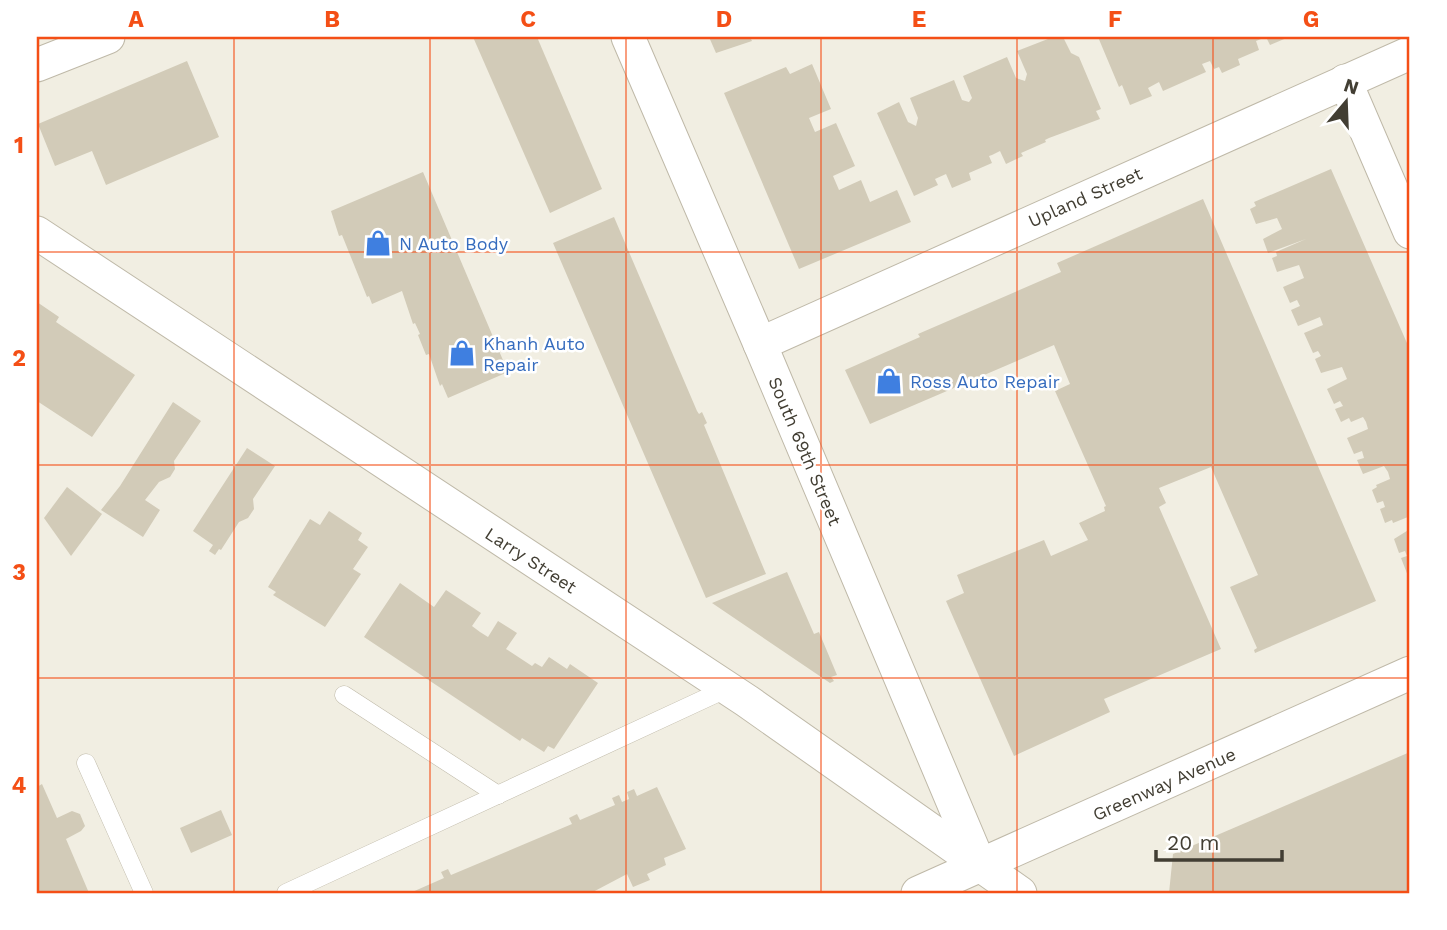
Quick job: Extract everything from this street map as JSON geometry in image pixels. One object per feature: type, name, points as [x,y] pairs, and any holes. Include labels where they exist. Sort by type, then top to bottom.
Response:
[{"type":"street","points":[[37,65],[108,37]]},
{"type":"street","name":"South 69th Street","points":[[628,37],[980,866]]},
{"type":"street","name":"Upland Street","points":[[760,344],[1410,53]]},
{"type":"street","points":[[1345,81],[1410,232]]},
{"type":"street","name":"Larry Street","points":[[37,233],[728,688],[1020,893]]},
{"type":"street","name":"Greenway Avenue","points":[[918,893],[1410,673]]},
{"type":"lane","points":[[286,893],[728,688]]},
{"type":"lane","points":[[344,695],[498,795]]},
{"type":"lane","points":[[86,763],[144,893]]},
{"type":"building","points":[[473,37],[537,37],[602,189],[550,213]]},
{"type":"building","points":[[709,37],[750,37],[752,41],[716,53]]},
{"type":"building","points":[[1053,37],[1063,37],[1071,53],[1079,57],[1101,109],[1096,111],[1100,119],[1049,138],[1006,164],[1000,151],[989,156],[992,163],[969,173],[971,180],[952,188],[946,174],[935,179],[938,185],[914,196],[877,113],[899,102],[908,122],[916,126],[918,118],[910,98],[954,80],[962,100],[969,102],[972,98],[963,76],[1007,57],[1016,78],[1025,81],[1027,74],[1017,51]]},
{"type":"building","points":[[1098,37],[1266,37],[1256,41],[1259,50],[1238,59],[1240,65],[1222,73],[1219,67],[1214,69],[1210,61],[1202,64],[1206,72],[1163,91],[1159,82],[1148,88],[1152,96],[1130,105],[1122,85],[1119,87]]},
{"type":"building","points":[[1266,37],[1289,37],[1270,45]]},
{"type":"building","points":[[187,61],[219,137],[106,185],[92,151],[55,166],[38,124]]},
{"type":"building","points":[[812,64],[831,109],[809,118],[815,132],[836,123],[855,166],[833,176],[839,190],[861,180],[870,202],[897,190],[911,222],[799,269],[724,93],[786,67],[790,74]]},
{"type":"building","points":[[1331,169],[1410,350],[1410,522],[1408,517],[1385,523],[1380,509],[1385,507],[1383,501],[1377,503],[1372,490],[1376,485],[1390,479],[1388,472],[1384,466],[1363,474],[1357,460],[1364,458],[1362,451],[1354,454],[1347,438],[1368,429],[1366,422],[1363,417],[1351,422],[1349,418],[1341,422],[1335,409],[1343,406],[1340,401],[1334,404],[1327,389],[1347,379],[1342,367],[1321,373],[1315,359],[1321,356],[1318,351],[1313,353],[1304,333],[1323,325],[1320,317],[1298,326],[1291,310],[1300,306],[1297,300],[1290,303],[1283,287],[1304,278],[1299,265],[1277,272],[1272,258],[1277,256],[1276,252],[1306,239],[1268,253],[1263,239],[1282,229],[1277,218],[1256,224],[1250,209],[1256,206],[1254,202]]},
{"type":"building","points":[[423,172],[508,372],[448,398],[442,384],[440,386],[429,354],[426,355],[402,291],[372,304],[342,235],[339,236],[331,211]]},
{"type":"building","points":[[1203,199],[1376,601],[1255,653],[1257,648],[1230,587],[1258,575],[1211,467],[1159,488],[1166,503],[1159,507],[1221,649],[1104,699],[1110,712],[1014,756],[946,601],[964,593],[957,575],[1044,540],[1051,556],[1088,540],[1079,523],[1105,511],[1106,506],[1055,391],[1070,384],[1054,345],[870,424],[845,370],[920,337],[918,334],[1061,272],[1057,263]]},
{"type":"building","points":[[614,217],[697,411],[699,414],[702,412],[707,423],[704,425],[766,574],[706,598],[553,243]]},
{"type":"building","points":[[37,302],[59,317],[56,322],[135,375],[92,437],[37,401]]},
{"type":"building","points":[[173,402],[201,421],[174,461],[175,469],[170,477],[159,482],[145,500],[160,510],[143,537],[101,510],[120,486]]},
{"type":"building","points":[[247,448],[275,466],[253,499],[254,509],[248,518],[239,522],[215,555],[209,551],[213,545],[193,531]]},
{"type":"building","points":[[67,487],[102,514],[71,556],[44,518]]},
{"type":"building","points":[[329,511],[362,533],[358,540],[368,547],[353,569],[361,574],[325,627],[273,595],[276,592],[268,587],[310,519],[320,525]]},
{"type":"building","points":[[1410,529],[1410,581],[1401,558],[1407,556],[1405,551],[1399,553],[1394,539]]},
{"type":"building","points":[[787,572],[814,634],[819,632],[837,675],[831,677],[834,681],[830,683],[712,603]]},
{"type":"building","points":[[400,583],[434,607],[446,590],[481,613],[472,626],[488,637],[498,621],[517,633],[506,649],[532,666],[535,663],[542,667],[549,657],[567,669],[570,664],[598,683],[554,749],[548,746],[544,752],[522,738],[520,741],[364,637]]},
{"type":"building","points":[[1410,752],[1410,893],[1169,893],[1173,854]]},
{"type":"building","points":[[42,784],[57,818],[72,811],[80,814],[85,826],[66,839],[89,893],[37,893],[37,787]]},
{"type":"building","points":[[657,787],[686,849],[664,858],[666,865],[647,874],[650,880],[633,887],[627,874],[591,893],[410,893],[444,878],[441,872],[448,869],[451,875],[572,824],[569,818],[577,814],[580,820],[615,805],[612,798],[619,795],[622,802],[629,799],[627,792],[634,789],[637,796]]},
{"type":"building","points":[[221,810],[232,835],[191,853],[180,828]]},
{"type":"place","name":"N Auto Body","points":[[378,243]]},
{"type":"place","name":"Khanh Auto Repair","points":[[462,353]]},
{"type":"place","name":"Ross Auto Repair","points":[[889,381]]}]
